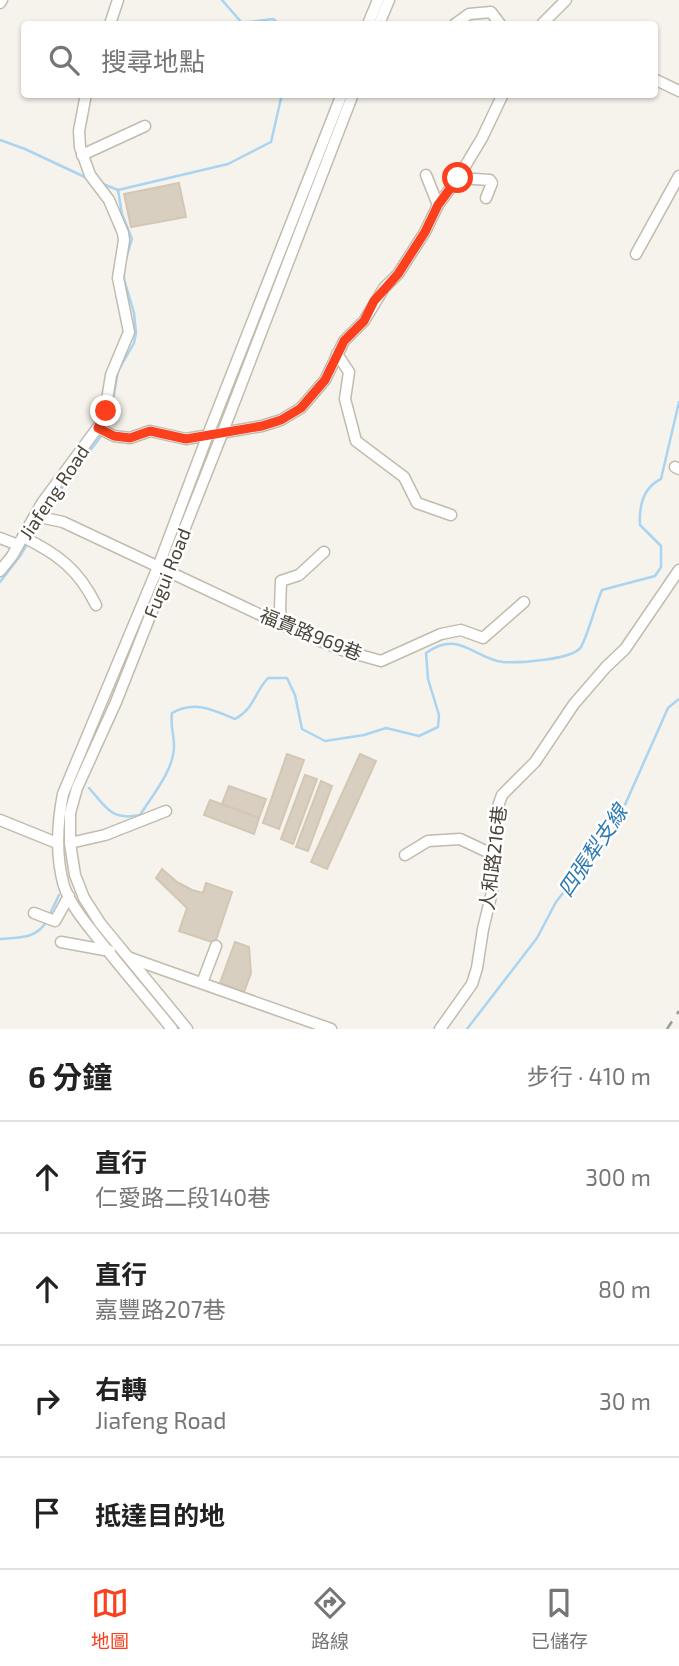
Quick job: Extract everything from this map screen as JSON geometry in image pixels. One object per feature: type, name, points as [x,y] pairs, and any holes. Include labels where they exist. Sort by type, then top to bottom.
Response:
[{"type":"street","points":[[111,21],[118,0]]},
{"type":"street","points":[[369,21],[377,0]]},
{"type":"street","points":[[380,21],[389,0]]},
{"type":"street","points":[[545,21],[566,0]]},
{"type":"street","points":[[459,21],[469,14],[491,12],[498,21]]},
{"type":"street","points":[[658,81],[679,91]]},
{"type":"street","name":"Jiafeng Road","points":[[0,571],[21,541],[42,503],[98,428],[106,411],[111,375],[129,332],[118,278],[124,240],[116,212],[90,175],[82,155],[79,131],[85,98]]},
{"type":"street","name":"Fugui Road","points":[[187,1029],[100,923],[84,898],[75,875],[70,844],[70,813],[77,788],[116,702],[207,436],[340,98]]},
{"type":"street","name":"Fugui Road","points":[[172,1029],[107,950],[69,896],[64,885],[57,843],[57,823],[63,794],[222,434],[351,98]]},
{"type":"street","points":[[98,428],[114,436],[130,438],[150,431],[186,439],[262,426],[281,420],[301,408],[325,380],[344,341],[364,321],[374,301],[398,274],[425,232],[438,205],[482,138],[501,98]]},
{"type":"street","points":[[82,155],[145,126]]},
{"type":"street","points":[[426,175],[438,205]]},
{"type":"street","points":[[636,254],[679,176]]},
{"type":"street","points":[[458,178],[490,180],[492,183],[486,198]]},
{"type":"street","points":[[337,354],[349,372],[345,399],[356,441],[404,477],[417,503],[451,515]]},
{"type":"street","name":"福貴路969巷","points":[[35,516],[63,522],[282,625],[342,650],[381,661],[441,634],[461,630],[483,638],[524,602]]},
{"type":"street","points":[[0,538],[50,550],[84,581],[96,605]]},
{"type":"street","points":[[282,625],[281,581],[299,575],[324,552]]},
{"type":"street","name":"人和路216巷","points":[[440,1029],[472,985],[477,968],[492,892],[496,812],[502,795],[536,762],[574,704],[625,649],[679,570]]},
{"type":"street","points":[[70,844],[105,835],[166,811]]},
{"type":"street","points":[[0,820],[57,843]]},
{"type":"street","points":[[405,855],[428,841],[460,839],[494,855]]},
{"type":"street","points":[[34,913],[55,921],[69,896]]},
{"type":"street","points":[[61,942],[107,950],[331,1029]]},
{"type":"street","points":[[202,983],[216,946]]},
{"type":"building","points":[[179,183],[186,217],[131,227],[124,194]]},
{"type":"building","points":[[287,754],[304,760],[279,829],[263,823]]},
{"type":"building","points":[[360,754],[376,761],[327,869],[311,862]]},
{"type":"building","points":[[305,775],[317,779],[293,844],[281,839]]},
{"type":"building","points":[[321,781],[332,786],[308,851],[296,847]]},
{"type":"building","points":[[229,786],[266,799],[259,818],[222,804]]},
{"type":"building","points":[[210,800],[259,818],[254,834],[204,815]]},
{"type":"building","points":[[162,869],[192,890],[203,893],[206,883],[232,892],[215,943],[179,931],[187,908],[156,878]]},
{"type":"building","points":[[235,942],[249,947],[251,973],[244,992],[220,983]]},
{"type":"waterway","points":[[222,0],[240,21]]},
{"type":"waterway","points":[[258,21],[276,21]]},
{"type":"waterway","points":[[44,515],[109,423],[118,371],[134,343],[134,313],[124,279],[124,265],[132,239],[122,214],[118,190],[228,164],[271,142],[281,98]]},
{"type":"waterway","points":[[0,140],[87,178]]},
{"type":"waterway","points":[[103,184],[118,190]]},
{"type":"waterway","points":[[89,788],[110,811],[122,816],[140,815],[162,782],[173,755],[172,713],[196,707],[235,719],[250,706],[268,678],[287,678],[295,695],[302,729],[325,741],[364,735],[386,728],[419,736],[438,727],[439,715],[428,679],[426,653],[438,646],[458,645],[503,662],[545,660],[576,651],[584,641],[602,590],[655,576],[661,567],[661,546],[640,525],[640,511],[646,493],[661,479],[679,402]]},
{"type":"waterway","points":[[0,582],[41,521]]},
{"type":"waterway","name":"四張犁支線","points":[[467,1029],[537,938],[556,902],[581,870],[594,841],[624,807],[668,708],[679,699]]},
{"type":"waterway","points":[[49,916],[59,895]]},
{"type":"waterway","points":[[0,939],[31,935],[46,922]]},
{"type":"railway","points":[[667,1029],[679,1011]]},
{"type":"route","points":[[106,411],[98,428],[114,436],[130,438],[150,431],[186,439],[262,426],[281,420],[301,408],[325,380],[344,341],[364,321],[374,301],[398,274],[425,232],[438,205],[458,178]]}]
